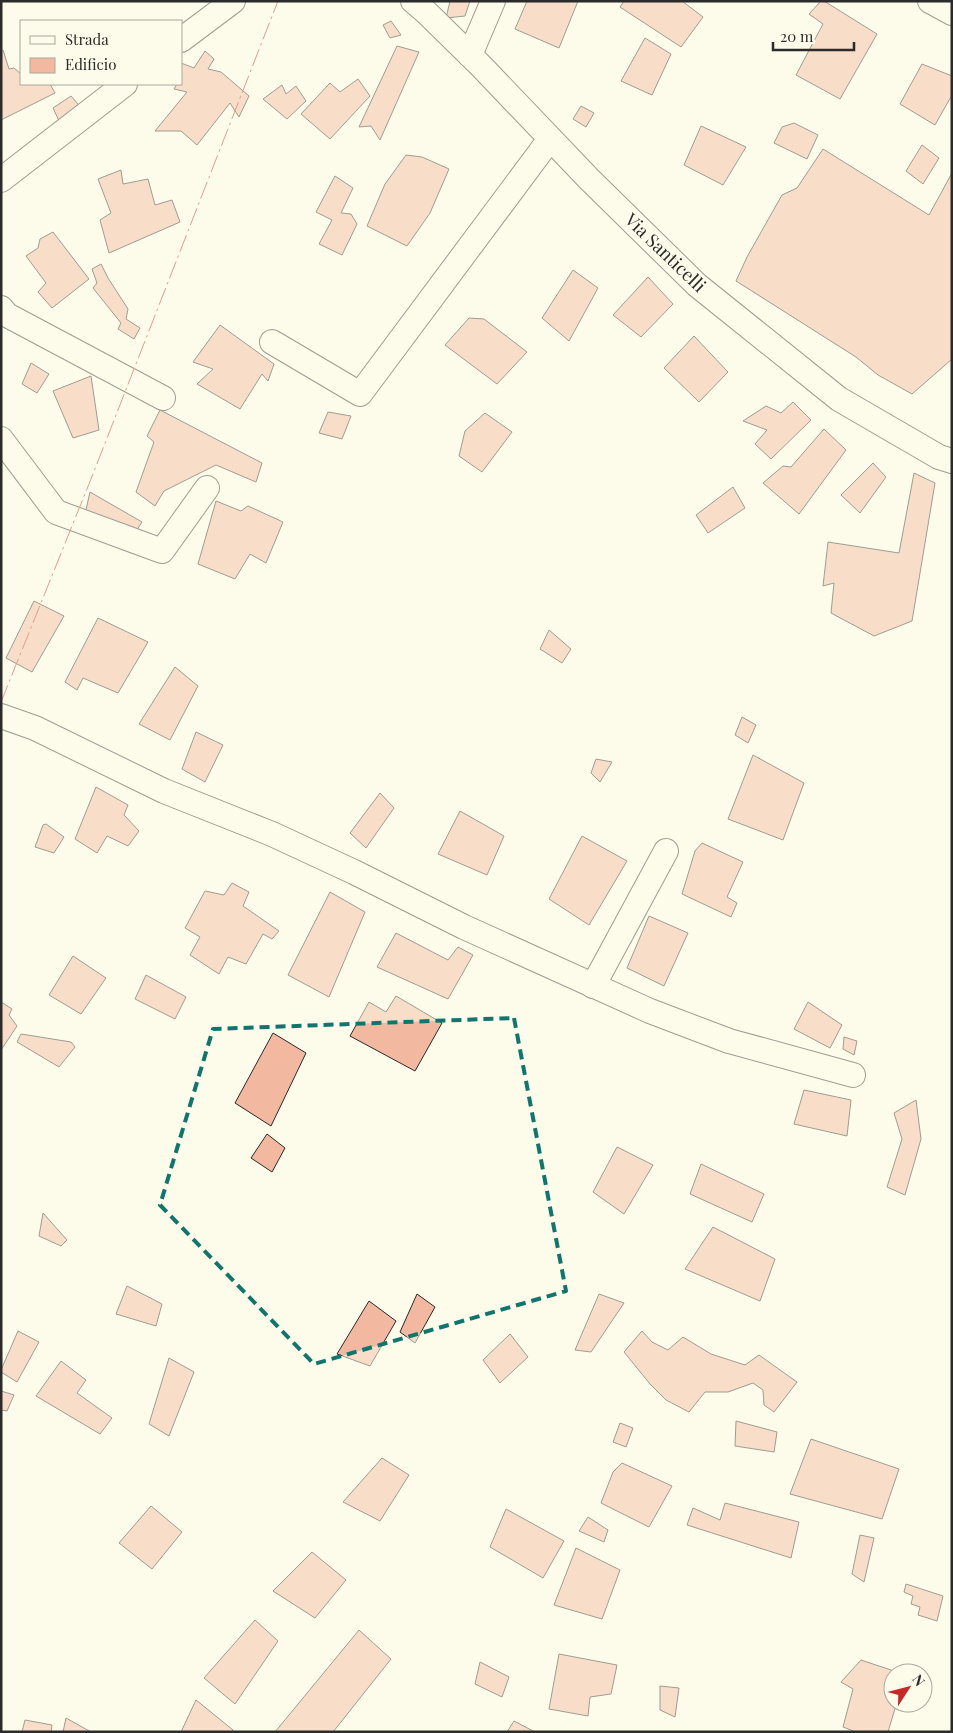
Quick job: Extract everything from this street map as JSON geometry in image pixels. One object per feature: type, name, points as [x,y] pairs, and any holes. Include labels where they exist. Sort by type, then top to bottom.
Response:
[{"type":"street","points":[[182,39],[233,1]]},
{"type":"street","name":"Via Santicelli","points":[[413,1],[470,55],[589,180],[696,285],[839,400],[939,457],[952,461]]},
{"type":"street","points":[[470,55],[493,1]]},
{"type":"street","points":[[930,1],[952,14]]},
{"type":"street","points":[[1,180],[124,85]]},
{"type":"street","points":[[272,342],[360,394],[550,139]]},
{"type":"street","points":[[1,308],[7,314],[162,398]]},
{"type":"street","points":[[1,439],[56,512],[162,551],[208,488]]},
{"type":"street","points":[[1,716],[36,728],[164,791],[272,834],[464,927],[650,1011],[729,1041],[853,1075]]},
{"type":"street","points":[[593,986],[666,852]]},
{"type":"highlighted area","points":[[514,1018],[566,1291],[314,1364],[160,1205],[213,1029]]},
{"type":"building","points":[[450,1],[470,1],[465,16],[446,18]]},
{"type":"building","points":[[527,1],[578,1],[559,48],[515,29]]},
{"type":"building","points":[[624,1],[682,1],[703,17],[681,47],[620,7]]},
{"type":"building","points":[[821,1],[824,1],[877,34],[840,99],[796,75],[823,24],[809,14]]},
{"type":"building","points":[[391,21],[401,35],[390,38],[383,25]]},
{"type":"building","points":[[645,38],[671,54],[652,95],[621,81]]},
{"type":"building","points":[[397,46],[419,52],[380,140],[371,126],[359,127]]},
{"type":"building","points":[[3,50],[9,69],[14,68],[20,73],[20,85],[51,85],[55,93],[1,120],[1,51]]},
{"type":"building","points":[[205,51],[214,59],[208,69],[221,72],[249,96],[239,117],[230,103],[197,145],[181,131],[155,131],[187,92],[174,89],[176,85],[182,85],[182,63],[194,68]]},
{"type":"building","points":[[922,64],[952,76],[952,95],[935,125],[900,104]]},
{"type":"building","points":[[358,79],[370,96],[330,139],[301,114],[330,83],[340,92]]},
{"type":"building","points":[[282,85],[286,94],[296,86],[306,101],[287,119],[263,99]]},
{"type":"building","points":[[71,96],[83,110],[60,123],[53,108]]},
{"type":"building","points":[[581,106],[594,113],[586,127],[573,119]]},
{"type":"building","points":[[794,123],[818,135],[807,159],[774,143],[782,127]]},
{"type":"building","points":[[701,126],[746,147],[723,185],[684,165]]},
{"type":"building","points":[[922,145],[939,158],[923,184],[906,171]]},
{"type":"building","points":[[823,149],[929,215],[952,173],[952,359],[912,394],[878,375],[856,357],[736,281],[747,257],[782,195],[797,188]]},
{"type":"building","points":[[406,155],[422,157],[449,169],[430,213],[407,246],[367,226],[385,184]]},
{"type":"building","points":[[121,170],[123,184],[148,179],[155,205],[172,200],[180,222],[109,253],[100,220],[111,213],[98,179]]},
{"type":"building","points":[[335,176],[353,188],[341,213],[351,214],[357,224],[342,255],[319,244],[332,220],[316,212]]},
{"type":"building","points":[[53,232],[89,279],[52,308],[38,292],[46,283],[26,256],[38,248],[40,239]]},
{"type":"building","points":[[101,264],[128,309],[126,319],[140,328],[134,339],[118,329],[121,323],[93,288],[97,283],[92,269]]},
{"type":"building","points":[[573,270],[598,288],[569,341],[542,318]]},
{"type":"building","points":[[648,277],[673,304],[641,337],[613,315]]},
{"type":"building","points":[[469,318],[484,319],[527,352],[497,384],[445,345]]},
{"type":"building","points":[[220,325],[274,364],[268,381],[262,374],[240,409],[197,384],[213,369],[193,362]]},
{"type":"building","points":[[694,336],[728,372],[699,402],[664,368]]},
{"type":"building","points":[[31,363],[49,374],[37,393],[22,384]]},
{"type":"building","points":[[91,376],[99,430],[73,438],[53,391]]},
{"type":"building","points":[[793,402],[811,420],[771,459],[755,444],[767,430],[743,421],[766,406],[781,413]]},
{"type":"building","points":[[160,410],[262,463],[256,482],[216,465],[164,491],[155,506],[136,492],[154,442],[147,436]]},
{"type":"building","points":[[328,412],[351,416],[342,439],[319,433]]},
{"type":"building","points":[[485,413],[512,432],[482,472],[459,456],[465,431]]},
{"type":"building","points":[[824,429],[846,450],[799,514],[763,483],[783,466],[791,467]]},
{"type":"building","points":[[873,463],[886,477],[860,513],[841,495]]},
{"type":"building","points":[[914,473],[935,483],[912,621],[874,636],[831,613],[834,583],[823,586],[828,542],[899,553]]},
{"type":"building","points":[[733,487],[745,508],[708,533],[696,515]]},
{"type":"building","points":[[90,492],[142,522],[133,536],[85,514]]},
{"type":"building","points":[[216,501],[241,511],[248,506],[283,522],[266,563],[250,554],[235,579],[198,564]]},
{"type":"building","points":[[34,601],[64,616],[32,672],[6,658]]},
{"type":"building","points":[[98,618],[148,642],[118,693],[83,678],[77,690],[65,682]]},
{"type":"building","points":[[549,630],[571,649],[562,663],[540,649]]},
{"type":"building","points":[[175,667],[198,686],[170,740],[139,724]]},
{"type":"building","points":[[742,717],[756,725],[748,743],[735,735]]},
{"type":"building","points":[[196,732],[223,745],[205,782],[182,769]]},
{"type":"building","points":[[753,755],[804,783],[783,840],[728,819]]},
{"type":"building","points":[[596,759],[612,762],[600,782],[591,773]]},
{"type":"building","points":[[96,787],[128,805],[124,815],[139,831],[128,846],[107,836],[97,853],[75,839]]},
{"type":"building","points":[[380,793],[394,808],[366,848],[350,833]]},
{"type":"building","points":[[460,811],[504,836],[487,875],[438,854]]},
{"type":"building","points":[[46,824],[64,837],[54,853],[35,847],[43,825]]},
{"type":"building","points":[[582,836],[627,861],[589,925],[549,899]]},
{"type":"building","points":[[702,843],[743,862],[727,897],[737,903],[731,917],[682,894],[695,851]]},
{"type":"building","points":[[232,883],[249,892],[243,906],[279,931],[272,939],[263,934],[246,964],[228,957],[219,974],[190,955],[200,937],[185,928],[205,891],[224,895]]},
{"type":"building","points":[[330,892],[365,912],[329,997],[288,975]]},
{"type":"building","points":[[649,916],[688,933],[664,986],[627,968]]},
{"type":"building","points":[[396,933],[448,960],[458,947],[473,955],[448,999],[377,967]]},
{"type":"building","points":[[73,956],[106,978],[81,1014],[49,995]]},
{"type":"building","points":[[146,975],[186,997],[175,1019],[135,999]]},
{"type":"building","points":[[396,996],[442,1023],[415,1071],[350,1036],[369,1002],[386,1012]]},
{"type":"building","points":[[1,1002],[12,1009],[9,1015],[17,1026],[1,1050]]},
{"type":"building","points":[[808,1002],[842,1025],[830,1048],[794,1029]]},
{"type":"building","points":[[273,1033],[306,1053],[271,1126],[235,1103]]},
{"type":"building","points":[[21,1034],[71,1042],[75,1047],[59,1067],[17,1042]]},
{"type":"building","points":[[844,1037],[857,1041],[854,1055],[843,1049]]},
{"type":"building","points":[[804,1090],[851,1100],[847,1136],[794,1124]]},
{"type":"building","points":[[916,1100],[921,1139],[905,1195],[887,1187],[902,1139],[894,1113]]},
{"type":"building","points":[[267,1134],[285,1148],[272,1172],[251,1158]]},
{"type":"building","points":[[617,1147],[653,1165],[624,1214],[593,1192]]},
{"type":"building","points":[[701,1164],[764,1194],[752,1222],[690,1194]]},
{"type":"building","points":[[43,1213],[67,1240],[61,1246],[39,1236]]},
{"type":"building","points":[[713,1227],[775,1259],[760,1301],[685,1269]]},
{"type":"building","points":[[127,1286],[162,1304],[156,1326],[116,1314]]},
{"type":"building","points":[[417,1294],[435,1307],[415,1343],[400,1332]]},
{"type":"building","points":[[599,1294],[624,1303],[591,1352],[575,1350]]},
{"type":"building","points":[[369,1301],[396,1321],[370,1366],[337,1354]]},
{"type":"building","points":[[18,1331],[39,1342],[17,1382],[1,1372],[1,1370]]},
{"type":"building","points":[[642,1331],[652,1342],[668,1350],[683,1337],[711,1354],[745,1365],[759,1355],[797,1382],[774,1412],[764,1405],[763,1390],[753,1383],[728,1392],[705,1392],[689,1412],[666,1400],[650,1384],[624,1352]]},
{"type":"building","points":[[510,1334],[528,1357],[500,1383],[483,1360]]},
{"type":"building","points":[[169,1358],[194,1372],[169,1436],[149,1424]]},
{"type":"building","points":[[61,1361],[86,1380],[77,1393],[112,1418],[100,1434],[36,1396]]},
{"type":"building","points":[[1,1391],[14,1395],[7,1411],[1,1410]]},
{"type":"building","points":[[736,1421],[777,1432],[774,1452],[735,1446]]},
{"type":"building","points":[[620,1423],[633,1428],[626,1447],[613,1442]]},
{"type":"building","points":[[811,1439],[899,1469],[882,1519],[790,1494]]},
{"type":"building","points":[[382,1458],[409,1475],[380,1521],[343,1502]]},
{"type":"building","points":[[622,1463],[672,1486],[649,1527],[601,1503],[613,1472]]},
{"type":"building","points":[[725,1503],[799,1522],[791,1558],[687,1525],[693,1508],[720,1520]]},
{"type":"building","points":[[151,1506],[182,1532],[152,1569],[119,1543]]},
{"type":"building","points":[[506,1509],[564,1541],[543,1578],[490,1547]]},
{"type":"building","points":[[588,1517],[608,1530],[604,1542],[579,1531]]},
{"type":"building","points":[[860,1535],[874,1538],[864,1582],[852,1574]]},
{"type":"building","points":[[576,1548],[620,1570],[602,1619],[554,1605]]},
{"type":"building","points":[[312,1552],[346,1580],[315,1618],[273,1591]]},
{"type":"building","points":[[906,1584],[943,1596],[937,1621],[918,1615],[920,1607],[911,1604],[913,1596],[904,1592]]},
{"type":"building","points":[[255,1620],[278,1641],[235,1704],[204,1678]]},
{"type":"building","points":[[359,1630],[391,1659],[333,1732],[275,1732]]},
{"type":"building","points":[[559,1654],[617,1665],[611,1694],[590,1697],[588,1716],[549,1709]]},
{"type":"building","points":[[861,1660],[883,1667],[883,1713],[894,1713],[888,1732],[856,1732],[843,1727],[853,1689],[841,1682]]},
{"type":"building","points":[[480,1662],[509,1677],[502,1697],[475,1684]]},
{"type":"building","points":[[660,1686],[679,1688],[675,1717],[660,1710]]},
{"type":"building","points":[[196,1700],[233,1730],[232,1732],[181,1732]]},
{"type":"building","points":[[66,1718],[91,1732],[63,1732]]},
{"type":"building","points":[[25,1720],[52,1725],[51,1732],[22,1732]]},
{"type":"building","points":[[514,1721],[535,1732],[507,1732]]},
{"type":"power","points":[[1,702],[91,479],[278,1]]}]
